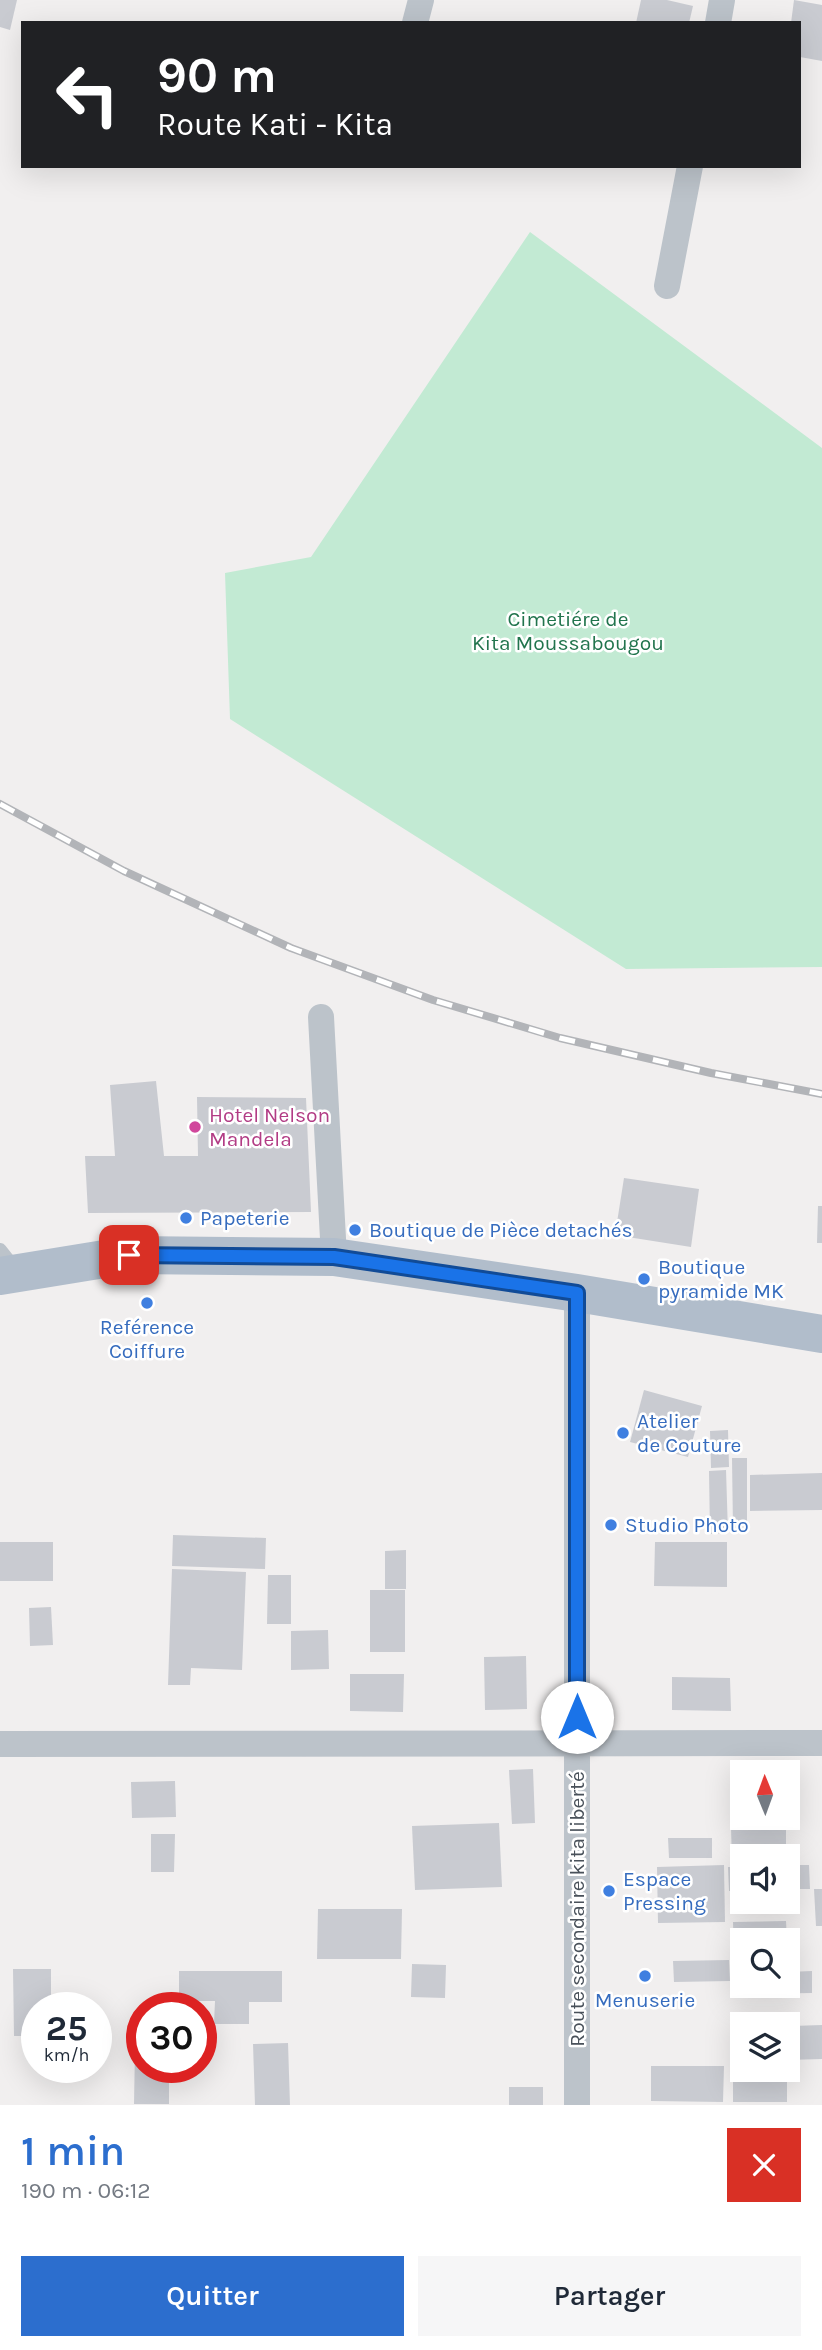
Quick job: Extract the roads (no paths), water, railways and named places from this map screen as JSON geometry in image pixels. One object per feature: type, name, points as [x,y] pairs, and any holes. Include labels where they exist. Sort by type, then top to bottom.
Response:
[{"type":"main road","points":[[6,1266],[129,1255],[334,1257],[577,1293],[822,1334]]},
{"type":"street","points":[[416,21],[421,0]]},
{"type":"street","points":[[718,21],[722,0]]},
{"type":"street","points":[[667,286],[690,168]]},
{"type":"street","points":[[321,1017],[334,1257]]},
{"type":"street","name":"Route secondaire kita liberté","points":[[577,1293],[577,2105]]},
{"type":"street","points":[[0,1744],[822,1743]]},
{"type":"railway","points":[[0,804],[124,871],[291,948],[433,1000],[560,1038],[711,1073],[822,1094]]},
{"type":"place","name":"Hotel Nelson Mandela","points":[[195,1127]]},
{"type":"place","name":"Papeterie","points":[[186,1218]]},
{"type":"place","name":"Boutique de Pièce detachés","points":[[355,1230]]},
{"type":"place","name":"Boutique pyramide MK","points":[[644,1279]]},
{"type":"place","name":"Reférence Coiffure","points":[[147,1303]]},
{"type":"place","name":"Atelier de Couture","points":[[623,1433]]},
{"type":"place","name":"Studio Photo","points":[[611,1525]]},
{"type":"place","name":"Espace Pressing","points":[[609,1891]]},
{"type":"place","name":"Menuserie","points":[[645,1976]]},
{"type":"park label","name":"Cimetiére de Kita Moussabougou","points":[[568,631]]}]
